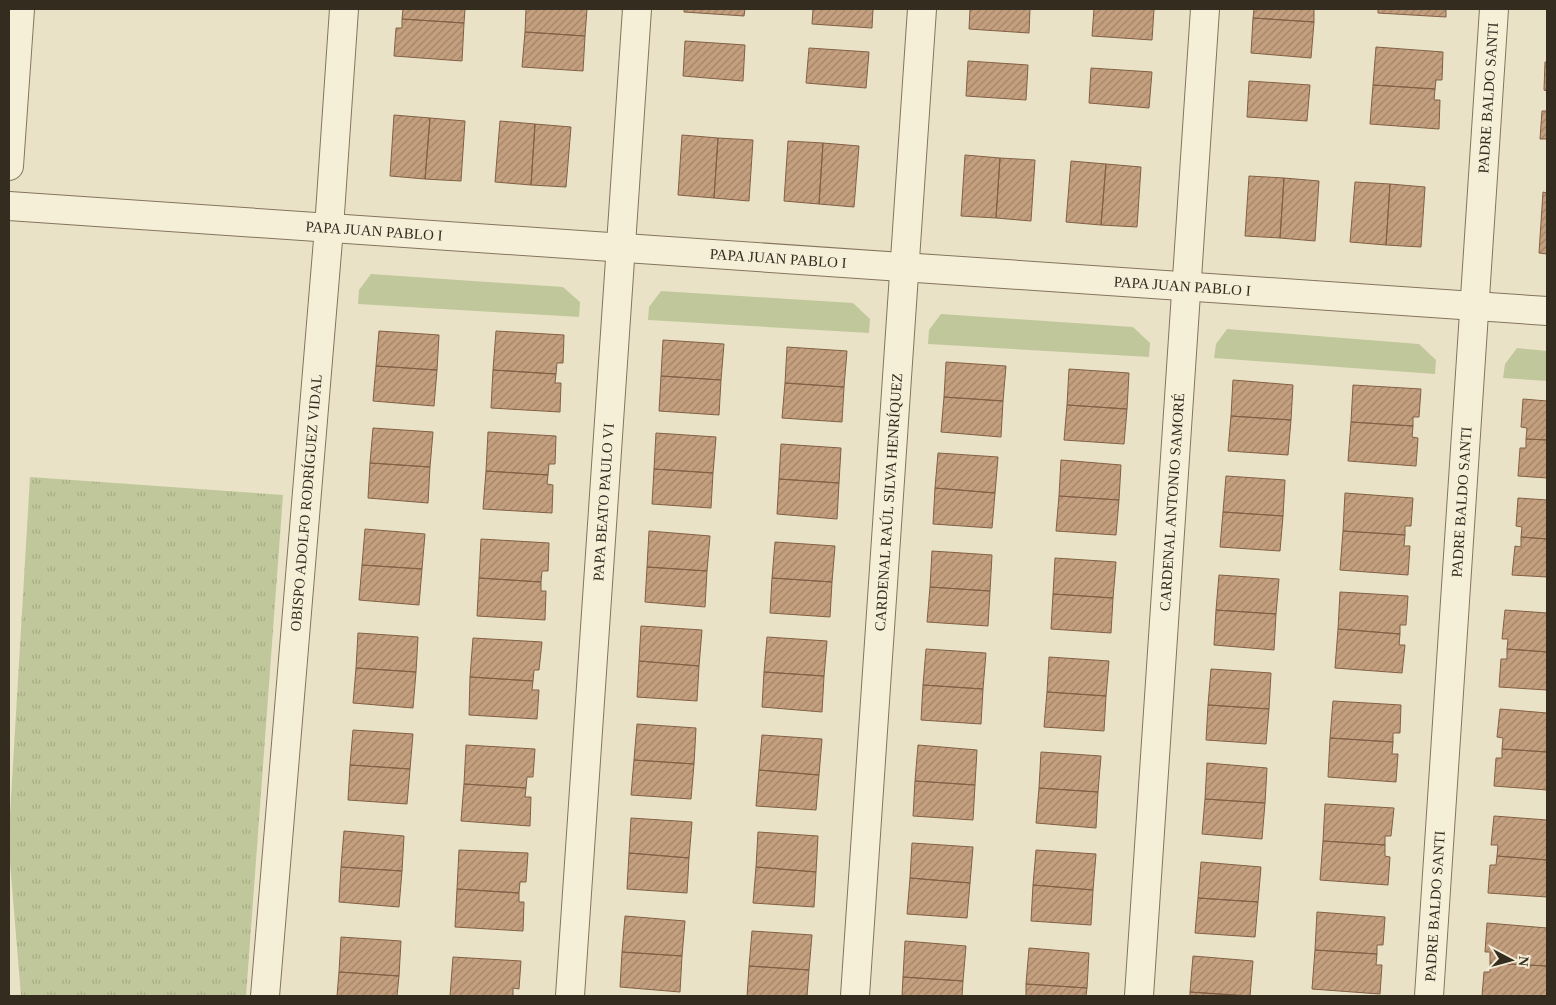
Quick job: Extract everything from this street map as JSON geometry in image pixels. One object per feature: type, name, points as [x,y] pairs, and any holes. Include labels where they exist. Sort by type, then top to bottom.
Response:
[{"type":"street","points":[[9,166],[20,9]]},
{"type":"street","name":"OBISPO ADOLFO RODRÍGUEZ VIDAL","points":[[265,996],[329,228],[344,9]]},
{"type":"street","name":"PAPA BEATO PAULO VI","points":[[570,996],[637,9]]},
{"type":"street","name":"CARDENAL RAÚL SILVA HENRÍQUEZ","points":[[855,996],[922,9]]},
{"type":"street","name":"CARDENAL ANTONIO SAMORÉ","points":[[1138,996],[1204,9]]},
{"type":"street","name":"PADRE BALDO SANTI","points":[[1429,996],[1494,9]]},
{"type":"street","name":"PAPA JUAN PABLO I","points":[[9,206],[1547,311]]},
{"type":"green space","points":[[371,274],[563,287],[580,302],[579,317],[358,304],[359,290]]},
{"type":"green space","points":[[661,291],[853,303],[870,319],[869,333],[648,320],[649,307]]},
{"type":"green space","points":[[941,314],[1133,327],[1150,343],[1149,357],[928,344],[929,330]]},
{"type":"green space","points":[[1227,329],[1419,344],[1436,360],[1435,374],[1214,358],[1216,344]]},
{"type":"green space","points":[[1517,348],[1547,351],[1547,381],[1503,378],[1505,364]]},
{"type":"green space","points":[[30,477],[283,495],[246,996],[21,996],[9,831]]},
{"type":"building","points":[[403,9],[465,9],[464,23],[402,19]]},
{"type":"building","points":[[526,9],[587,9],[585,36],[525,32]]},
{"type":"building","points":[[684,9],[745,9],[744,16],[684,12]]},
{"type":"building","points":[[813,9],[873,9],[872,28],[812,24]]},
{"type":"building","points":[[970,9],[1030,9],[1029,33],[969,29]]},
{"type":"building","points":[[1094,9],[1154,9],[1152,40],[1092,36]]},
{"type":"building","points":[[1254,9],[1314,9],[1314,22],[1253,18]]},
{"type":"building","points":[[1378,9],[1446,9],[1446,17],[1378,13]]},
{"type":"building","points":[[1253,18],[1314,22],[1311,58],[1251,53]]},
{"type":"building","points":[[402,19],[464,23],[462,61],[394,56],[396,28],[402,28]]},
{"type":"building","points":[[525,32],[585,36],[583,71],[522,67]]},
{"type":"building","points":[[685,41],[745,45],[743,81],[683,76]]},
{"type":"building","points":[[1376,47],[1443,52],[1442,80],[1436,80],[1435,89],[1373,85]]},
{"type":"building","points":[[809,48],[869,52],[866,88],[806,83]]},
{"type":"building","points":[[968,61],[1028,65],[1026,100],[966,96]]},
{"type":"building","points":[[1545,62],[1547,62],[1547,91],[1544,90]]},
{"type":"building","points":[[1091,68],[1152,72],[1149,108],[1089,103]]},
{"type":"building","points":[[1249,81],[1310,85],[1307,121],[1247,117]]},
{"type":"building","points":[[1373,85],[1435,89],[1434,100],[1440,100],[1439,129],[1370,124]]},
{"type":"building","points":[[1542,111],[1547,111],[1547,139],[1540,139]]},
{"type":"building","points":[[394,115],[430,118],[425,179],[390,176]]},
{"type":"building","points":[[430,118],[465,121],[461,181],[425,179]]},
{"type":"building","points":[[500,121],[535,124],[531,185],[495,182]]},
{"type":"building","points":[[535,124],[571,127],[566,187],[531,185]]},
{"type":"building","points":[[682,135],[718,138],[714,198],[678,195]]},
{"type":"building","points":[[718,138],[753,140],[749,201],[714,198]]},
{"type":"building","points":[[788,141],[823,143],[819,204],[784,201]]},
{"type":"building","points":[[823,143],[859,146],[854,207],[819,204]]},
{"type":"building","points":[[965,155],[1000,158],[996,218],[961,216]]},
{"type":"building","points":[[1000,158],[1035,160],[1031,221],[996,218]]},
{"type":"building","points":[[1071,161],[1106,164],[1101,225],[1066,222]]},
{"type":"building","points":[[1106,164],[1141,167],[1137,227],[1101,225]]},
{"type":"building","points":[[1249,176],[1284,178],[1280,238],[1245,236]]},
{"type":"building","points":[[1284,178],[1319,181],[1315,241],[1280,238]]},
{"type":"building","points":[[1355,182],[1390,184],[1386,245],[1350,242]]},
{"type":"building","points":[[1390,184],[1425,187],[1421,247],[1386,245]]},
{"type":"building","points":[[1543,192],[1547,193],[1547,254],[1539,253]]},
{"type":"building","points":[[379,331],[439,335],[437,370],[376,366]]},
{"type":"building","points":[[496,331],[564,335],[563,363],[557,363],[556,374],[493,370]]},
{"type":"building","points":[[663,340],[724,344],[721,380],[661,376]]},
{"type":"building","points":[[787,347],[847,351],[844,387],[785,383]]},
{"type":"building","points":[[946,362],[1006,366],[1003,401],[944,397]]},
{"type":"building","points":[[376,366],[437,370],[434,406],[373,401]]},
{"type":"building","points":[[1069,369],[1129,373],[1127,409],[1067,405]]},
{"type":"building","points":[[493,370],[556,374],[555,383],[561,383],[560,412],[491,408]]},
{"type":"building","points":[[661,376],[721,380],[719,415],[659,411]]},
{"type":"building","points":[[1233,380],[1293,385],[1291,420],[1231,416]]},
{"type":"building","points":[[785,383],[844,387],[842,422],[782,418]]},
{"type":"building","points":[[1353,385],[1421,389],[1419,417],[1413,417],[1413,426],[1351,422]]},
{"type":"building","points":[[944,397],[1003,401],[1001,437],[941,432]]},
{"type":"building","points":[[1523,399],[1547,401],[1547,440],[1526,439],[1527,428],[1521,427]]},
{"type":"building","points":[[1067,405],[1127,409],[1124,444],[1064,440]]},
{"type":"building","points":[[1231,416],[1291,420],[1288,455],[1228,451]]},
{"type":"building","points":[[1351,422],[1413,426],[1412,437],[1418,438],[1416,466],[1348,461]]},
{"type":"building","points":[[373,428],[433,432],[430,467],[370,463]]},
{"type":"building","points":[[488,432],[556,436],[555,464],[549,464],[548,475],[486,471]]},
{"type":"building","points":[[656,433],[716,437],[713,473],[654,469]]},
{"type":"building","points":[[1526,439],[1547,440],[1547,478],[1518,476],[1520,448],[1526,448]]},
{"type":"building","points":[[781,444],[841,448],[839,483],[779,479]]},
{"type":"building","points":[[938,453],[998,457],[995,493],[935,488]]},
{"type":"building","points":[[1061,460],[1121,465],[1119,500],[1059,496]]},
{"type":"building","points":[[370,463],[430,467],[428,503],[368,498]]},
{"type":"building","points":[[654,469],[713,473],[711,508],[652,504]]},
{"type":"building","points":[[486,471],[548,475],[547,484],[553,485],[552,513],[483,509]]},
{"type":"building","points":[[1226,476],[1285,480],[1283,516],[1223,512]]},
{"type":"building","points":[[779,479],[839,483],[837,519],[777,514]]},
{"type":"building","points":[[935,488],[995,493],[992,528],[933,524]]},
{"type":"building","points":[[1345,493],[1413,498],[1411,526],[1405,526],[1405,535],[1343,531]]},
{"type":"building","points":[[1059,496],[1119,500],[1116,535],[1056,531]]},
{"type":"building","points":[[1518,498],[1547,500],[1547,539],[1521,537],[1522,527],[1516,526]]},
{"type":"building","points":[[1223,512],[1283,516],[1280,551],[1220,547]]},
{"type":"building","points":[[365,529],[425,534],[422,569],[362,565]]},
{"type":"building","points":[[649,531],[710,536],[707,571],[647,567]]},
{"type":"building","points":[[1343,531],[1405,535],[1404,546],[1410,546],[1408,575],[1340,570]]},
{"type":"building","points":[[1521,537],[1547,539],[1547,577],[1512,575],[1515,546],[1521,547]]},
{"type":"building","points":[[481,539],[549,543],[548,571],[542,571],[541,582],[479,578]]},
{"type":"building","points":[[775,542],[835,546],[832,582],[772,578]]},
{"type":"building","points":[[932,551],[992,555],[990,591],[930,587]]},
{"type":"building","points":[[1055,558],[1116,562],[1113,598],[1053,594]]},
{"type":"building","points":[[362,565],[422,569],[419,605],[359,600]]},
{"type":"building","points":[[647,567],[707,571],[705,607],[645,602]]},
{"type":"building","points":[[1219,575],[1279,579],[1276,614],[1216,610]]},
{"type":"building","points":[[479,578],[541,582],[541,591],[546,591],[545,620],[477,616]]},
{"type":"building","points":[[772,578],[832,582],[830,617],[770,613]]},
{"type":"building","points":[[930,587],[990,591],[988,626],[927,622]]},
{"type":"building","points":[[1340,592],[1408,596],[1406,625],[1400,625],[1400,634],[1338,629]]},
{"type":"building","points":[[1053,594],[1113,598],[1111,633],[1051,629]]},
{"type":"building","points":[[1216,610],[1276,614],[1274,650],[1214,645]]},
{"type":"building","points":[[1505,610],[1547,613],[1547,652],[1507,649],[1508,639],[1502,639]]},
{"type":"building","points":[[641,626],[702,630],[699,666],[639,661]]},
{"type":"building","points":[[1338,629],[1400,634],[1399,645],[1405,645],[1402,673],[1335,668]]},
{"type":"building","points":[[358,633],[418,637],[416,672],[356,668]]},
{"type":"building","points":[[767,637],[827,641],[824,676],[764,672]]},
{"type":"building","points":[[473,638],[542,642],[539,670],[534,670],[533,681],[470,677]]},
{"type":"building","points":[[926,649],[986,653],[983,689],[923,685]]},
{"type":"building","points":[[1507,649],[1547,652],[1547,690],[1499,687],[1501,659],[1507,659]]},
{"type":"building","points":[[1049,657],[1109,661],[1106,696],[1047,692]]},
{"type":"building","points":[[639,661],[699,666],[697,701],[637,697]]},
{"type":"building","points":[[356,668],[416,672],[413,708],[353,703]]},
{"type":"building","points":[[1211,669],[1271,673],[1269,709],[1208,705]]},
{"type":"building","points":[[764,672],[824,676],[822,712],[762,707]]},
{"type":"building","points":[[470,677],[533,681],[532,690],[539,690],[537,719],[469,715]]},
{"type":"building","points":[[923,685],[983,689],[981,724],[921,720]]},
{"type":"building","points":[[1047,692],[1106,696],[1104,731],[1044,727]]},
{"type":"building","points":[[1333,701],[1401,705],[1400,733],[1393,733],[1393,742],[1330,738]]},
{"type":"building","points":[[1208,705],[1269,709],[1266,744],[1206,740]]},
{"type":"building","points":[[1500,709],[1547,713],[1547,752],[1502,749],[1503,738],[1497,737]]},
{"type":"building","points":[[637,724],[696,728],[694,764],[634,760]]},
{"type":"building","points":[[353,730],[413,734],[410,769],[350,765]]},
{"type":"building","points":[[762,735],[822,739],[819,775],[759,770]]},
{"type":"building","points":[[1330,738],[1393,742],[1392,754],[1398,754],[1396,782],[1328,777]]},
{"type":"building","points":[[466,745],[535,749],[533,777],[527,777],[526,788],[464,784]]},
{"type":"building","points":[[918,745],[977,750],[975,785],[915,781]]},
{"type":"building","points":[[1502,749],[1547,752],[1547,790],[1494,786],[1496,758],[1502,758]]},
{"type":"building","points":[[1041,752],[1101,756],[1098,792],[1039,788]]},
{"type":"building","points":[[634,760],[694,764],[691,799],[631,795]]},
{"type":"building","points":[[1207,763],[1267,768],[1265,803],[1205,799]]},
{"type":"building","points":[[350,765],[410,769],[407,804],[348,800]]},
{"type":"building","points":[[759,770],[819,775],[816,810],[756,806]]},
{"type":"building","points":[[915,781],[975,785],[973,820],[913,816]]},
{"type":"building","points":[[464,784],[526,788],[525,797],[531,797],[530,826],[461,821]]},
{"type":"building","points":[[1039,788],[1098,792],[1096,828],[1036,823]]},
{"type":"building","points":[[1205,799],[1265,803],[1262,839],[1202,834]]},
{"type":"building","points":[[1325,804],[1394,808],[1391,836],[1385,836],[1385,845],[1323,841]]},
{"type":"building","points":[[1494,816],[1547,820],[1547,860],[1497,856],[1498,845],[1491,845]]},
{"type":"building","points":[[631,818],[692,822],[689,858],[629,853]]},
{"type":"building","points":[[344,831],[404,836],[402,871],[341,867]]},
{"type":"building","points":[[758,832],[818,836],[816,872],[756,867]]},
{"type":"building","points":[[1323,841],[1385,845],[1385,856],[1390,857],[1388,885],[1320,880]]},
{"type":"building","points":[[912,843],[973,847],[970,883],[910,878]]},
{"type":"building","points":[[459,850],[528,853],[526,882],[520,882],[519,893],[457,889]]},
{"type":"building","points":[[1036,850],[1096,854],[1093,890],[1033,885]]},
{"type":"building","points":[[629,853],[689,858],[687,893],[627,889]]},
{"type":"building","points":[[1497,856],[1547,860],[1547,897],[1488,893],[1490,865],[1496,865]]},
{"type":"building","points":[[1201,862],[1261,867],[1258,902],[1198,898]]},
{"type":"building","points":[[341,867],[402,871],[399,907],[339,902]]},
{"type":"building","points":[[756,867],[816,872],[814,907],[753,903]]},
{"type":"building","points":[[910,878],[970,883],[967,918],[907,914]]},
{"type":"building","points":[[1033,885],[1093,890],[1091,925],[1031,921]]},
{"type":"building","points":[[457,889],[519,893],[519,902],[524,902],[523,931],[455,927]]},
{"type":"building","points":[[1198,898],[1258,902],[1255,937],[1195,933]]},
{"type":"building","points":[[1317,912],[1385,917],[1383,945],[1377,945],[1377,954],[1315,950]]},
{"type":"building","points":[[625,916],[685,921],[682,956],[622,952]]},
{"type":"building","points":[[1487,923],[1547,928],[1547,966],[1490,963],[1490,952],[1485,952]]},
{"type":"building","points":[[752,931],[812,935],[809,970],[749,966]]},
{"type":"building","points":[[341,937],[401,941],[399,976],[339,972]]},
{"type":"building","points":[[905,941],[966,946],[963,981],[903,977]]},
{"type":"building","points":[[1029,948],[1089,953],[1087,988],[1026,984]]},
{"type":"building","points":[[1315,950],[1377,954],[1376,965],[1382,965],[1380,994],[1312,989]]},
{"type":"building","points":[[622,952],[682,956],[680,992],[620,987]]},
{"type":"building","points":[[1193,956],[1253,961],[1250,996],[1190,992]]},
{"type":"building","points":[[453,957],[521,961],[519,989],[513,988],[513,996],[450,996]]},
{"type":"building","points":[[1490,963],[1547,966],[1547,996],[1482,996],[1484,972],[1490,972]]},
{"type":"building","points":[[749,966],[809,970],[807,996],[747,996]]},
{"type":"building","points":[[339,972],[399,976],[397,996],[337,996]]},
{"type":"building","points":[[903,977],[963,981],[962,996],[902,996]]},
{"type":"building","points":[[1026,984],[1087,988],[1086,996],[1026,996]]},
{"type":"building","points":[[1190,992],[1244,996],[1190,996]]}]
